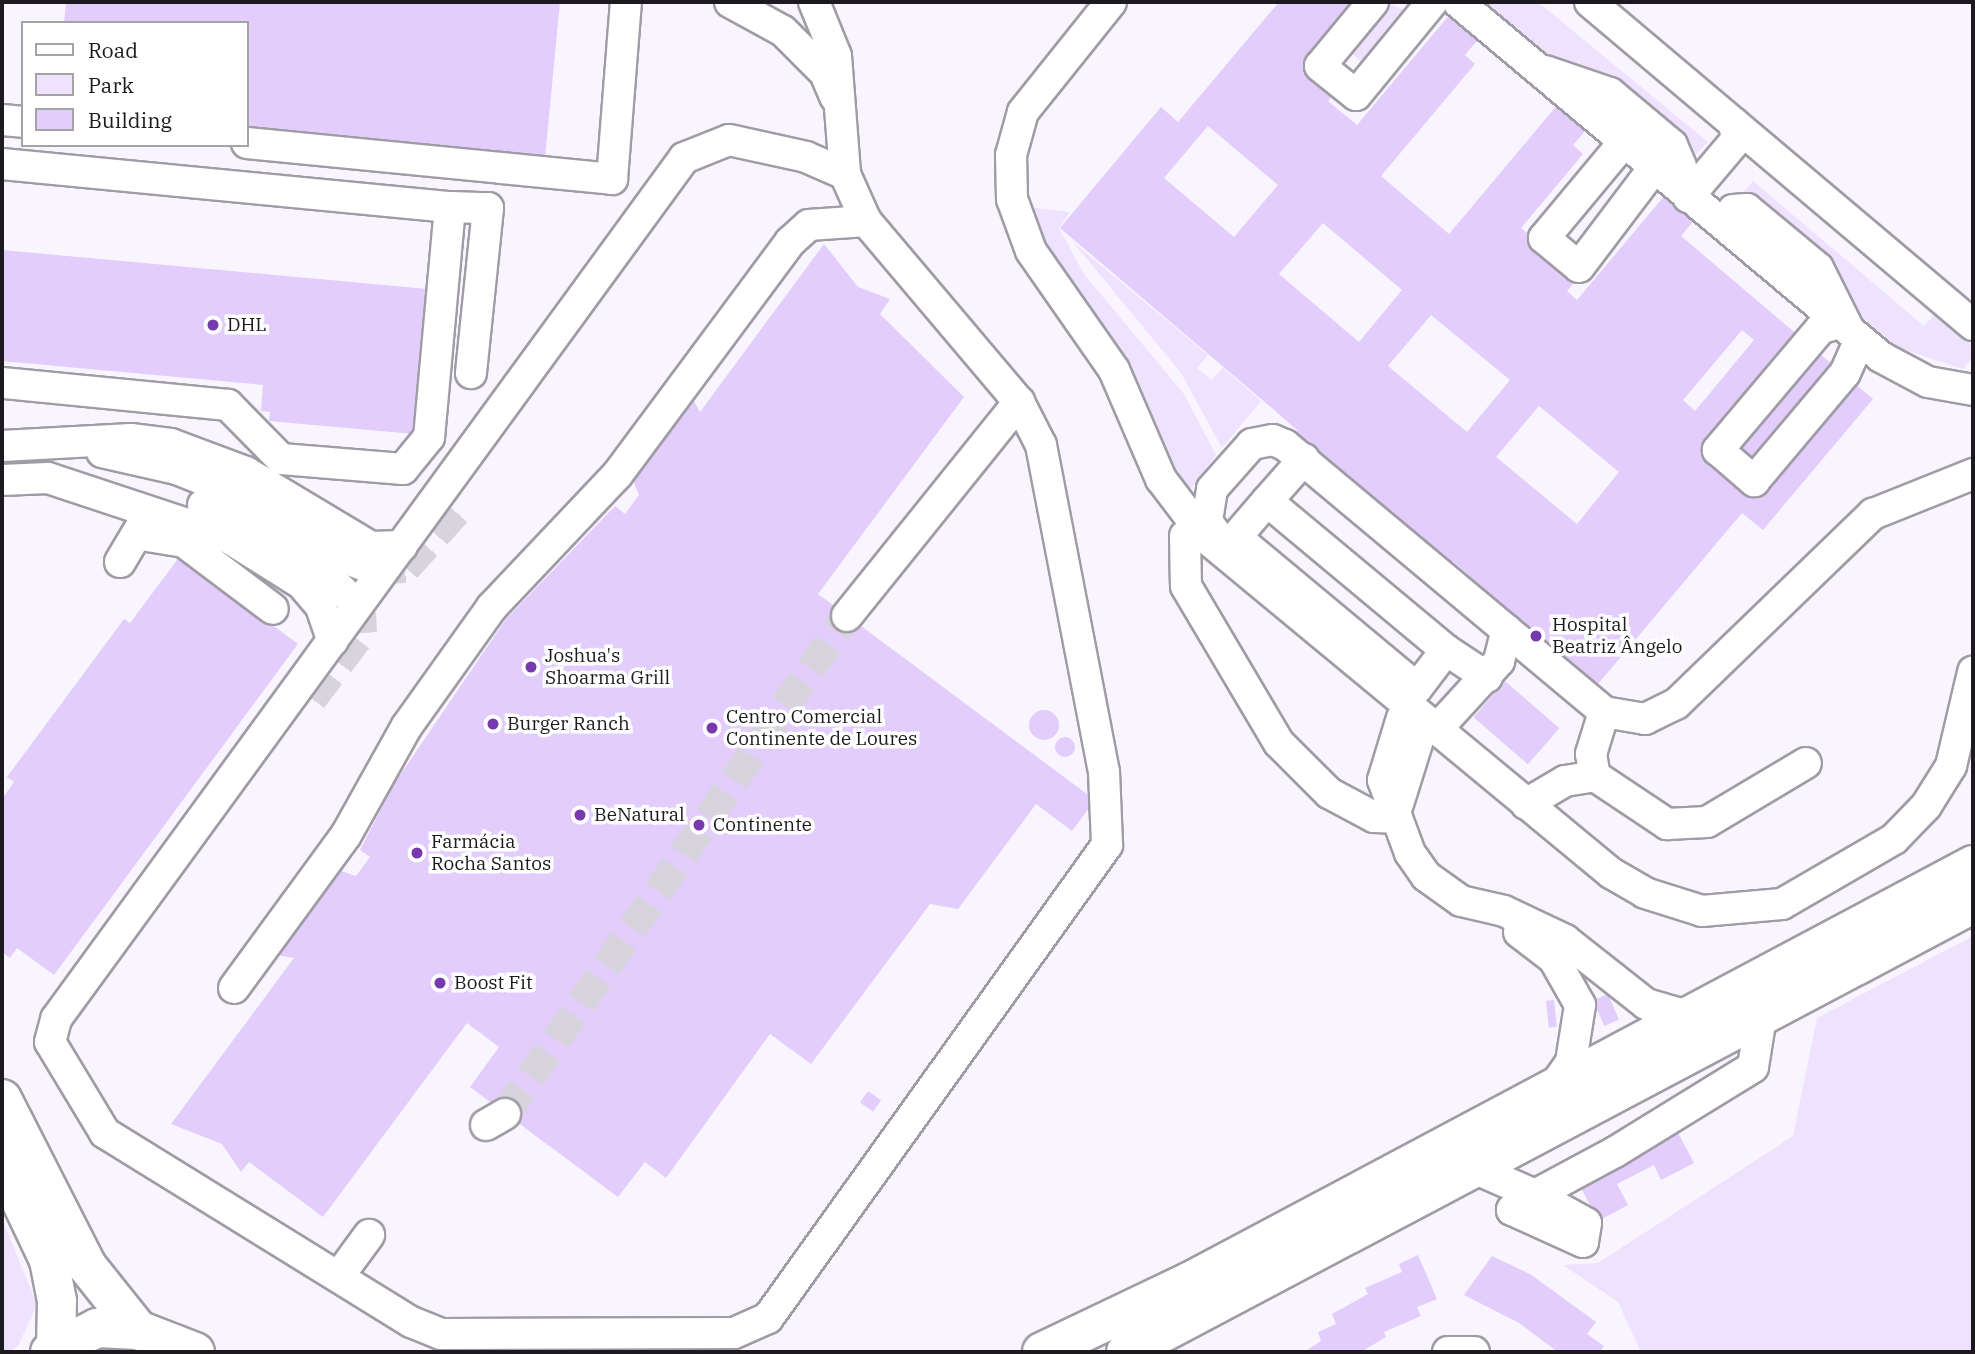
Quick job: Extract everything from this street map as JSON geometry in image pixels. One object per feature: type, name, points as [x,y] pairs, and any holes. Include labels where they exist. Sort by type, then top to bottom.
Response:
[{"type":"main road","points":[[1042,1352],[1189,1282],[1973,865]]},
{"type":"main road","points":[[1126,1352],[1973,904]]},
{"type":"main road","points":[[2,1099],[87,1266],[138,1330]]},
{"type":"main road","points":[[2,1161],[49,1261],[57,1301],[53,1350]]},
{"type":"main road","points":[[53,1350],[97,1328],[138,1330],[195,1352]]},
{"type":"street","points":[[248,144],[612,178],[626,2]]},
{"type":"street","points":[[730,2],[783,31],[825,73],[837,101]]},
{"type":"street","points":[[814,2],[836,56],[837,101],[845,174],[866,221],[1019,402],[1041,444],[1104,772],[1107,845],[768,1318],[734,1333],[442,1334],[328,1270],[105,1133],[50,1038],[87,974],[684,158],[729,140],[806,157],[845,174]]},
{"type":"street","points":[[1111,2],[1023,112],[1011,155],[1012,199],[1031,251],[1114,370],[1161,479],[1192,523],[1236,558],[1420,727],[1645,893],[1702,911],[1782,904],[1894,839],[1926,806],[1951,766],[1973,672]]},
{"type":"street","points":[[1373,2],[1335,48],[1370,77],[1433,2]]},
{"type":"street","points":[[1458,2],[1624,142],[1668,167],[1695,202],[1849,332],[1902,370],[1971,388]]},
{"type":"street","points":[[1590,2],[1973,325]]},
{"type":"street","points":[[1537,69],[1610,93],[1672,145],[1668,167],[1594,250],[1558,221],[1624,142]]},
{"type":"street","points":[[2,120],[21,122]]},
{"type":"street","points":[[1695,202],[1748,153],[1750,136]]},
{"type":"street","points":[[2,164],[450,207],[488,208],[471,373]]},
{"type":"street","points":[[2,383],[228,405],[281,459],[404,470],[429,437],[450,207]]},
{"type":"street","points":[[1733,209],[1747,209],[1818,268],[1849,332],[1845,373],[1754,481],[1718,450],[1821,328],[1849,332]]},
{"type":"street","points":[[234,988],[346,835],[407,726],[492,607],[617,475],[790,242],[809,225],[866,221]]},
{"type":"street","points":[[847,616],[1019,402]]},
{"type":"street","points":[[2,446],[131,439],[170,444],[246,472],[371,547],[402,546]]},
{"type":"street","points":[[1236,558],[1207,521],[1212,489],[1241,453],[1264,440],[1304,459],[1605,712],[1645,719],[1676,704],[1872,514],[1973,474]]},
{"type":"street","points":[[32,443],[177,469],[266,505],[330,552],[375,570]]},
{"type":"street","points":[[1304,459],[1236,537],[1417,688],[1446,650]]},
{"type":"street","points":[[2,480],[48,478],[173,493],[252,526],[312,561],[352,600]]},
{"type":"street","points":[[48,478],[145,521],[184,542],[273,610]]},
{"type":"street","points":[[1267,501],[1446,650],[1487,677]]},
{"type":"street","points":[[145,521],[229,538],[302,584],[321,607],[332,641]]},
{"type":"street","points":[[120,562],[145,521]]},
{"type":"street","points":[[1185,536],[1186,586],[1279,743],[1329,793],[1374,817],[1397,818]]},
{"type":"street","points":[[1507,630],[1504,652],[1487,677],[1420,727],[1406,763],[1397,818],[1426,876],[1542,948],[1571,982],[1581,1028],[1571,1062],[1551,1090]]},
{"type":"street","points":[[1605,712],[1591,754],[1595,776],[1648,817],[1687,827],[1734,809],[1806,763]]},
{"type":"street","points":[[1526,804],[1565,781],[1595,776]]},
{"type":"street","points":[[1480,908],[1504,911],[1565,940],[1646,1004],[1680,1014],[1698,1012]]},
{"type":"street","points":[[1476,1168],[1535,1195],[1753,1067],[1761,1017]]},
{"type":"street","points":[[328,1270],[369,1235]]},
{"type":"street","points":[[1448,1352],[1474,1352]]},
{"type":"green space","points":[[1386,2],[1411,13],[1366,66],[1346,48]]},
{"type":"green space","points":[[1474,2],[1538,2],[1708,142],[1695,156],[1615,87],[1558,66]]},
{"type":"green space","points":[[1753,181],[1924,326],[1937,311],[1969,339],[1973,356],[1963,369],[1899,348],[1847,305],[1822,263],[1741,195]]},
{"type":"green space","points":[[1028,207],[1070,212],[1059,228],[1084,274],[1184,394],[1216,455],[1187,494],[1055,268]]},
{"type":"green space","points":[[1073,242],[1208,355],[1197,368],[1212,380],[1223,368],[1261,401],[1222,448],[1181,373]]},
{"type":"green space","points":[[1973,936],[1973,1352],[1641,1352],[1618,1302],[1563,1265],[1598,1263],[1793,1136],[1817,1018]]},
{"type":"green space","points":[[2,1218],[37,1305],[18,1346],[8,1352],[2,1352]]},
{"type":"building","points":[[66,2],[560,2],[545,158],[248,127],[248,21],[64,21]]},
{"type":"building","points":[[1279,2],[1365,2],[1318,64],[1342,84],[1328,101],[1357,125],[1456,7],[1485,31],[1465,55],[1475,64],[1381,176],[1449,234],[1564,97],[1593,122],[1573,145],[1583,154],[1521,228],[1579,277],[1567,291],[1577,300],[1671,188],[1700,213],[1681,236],[1873,399],[1763,530],[1742,513],[1598,684],[1574,664],[1570,668],[1453,561],[1449,566],[1294,436],[1298,431],[1060,228],[1161,107],[1178,122]],"holes":[[[1208,126],[1278,185],[1234,237],[1164,178]],[[1323,223],[1402,290],[1359,342],[1279,274]],[[1431,315],[1510,380],[1467,432],[1388,366]],[[1742,330],[1754,340],[1695,411],[1683,400]],[[1539,406],[1619,472],[1577,524],[1496,457]]]},
{"type":"building","name":"Centro Comercial Continente de Loures","points":[[824,244],[858,287],[890,299],[880,314],[964,397],[818,594],[1095,800],[1072,831],[1036,804],[958,909],[930,904],[811,1064],[770,1034],[666,1178],[645,1162],[618,1197],[470,1087],[499,1047],[467,1023],[323,1217],[249,1162],[241,1172],[222,1144],[171,1124],[294,958],[266,953],[341,871],[356,876],[370,857],[360,850],[394,784],[506,619],[615,506],[625,514],[639,495],[633,481],[688,390],[700,412]]},
{"type":"building","name":"DHL","points":[[2,250],[427,289],[414,434],[269,421],[270,412],[261,411],[263,385],[2,361]]},
{"type":"building","points":[[180,556],[298,644],[54,975],[17,948],[10,958],[2,952],[2,799],[14,782],[7,777],[124,619],[130,623]]},
{"type":"building","points":[[1505,681],[1559,728],[1528,764],[1474,717]]},
{"type":"building","points":[[1044,710],[1050,711],[1058,719],[1058,731],[1050,739],[1044,740],[1038,739],[1030,731],[1029,725],[1030,719],[1038,711]]},
{"type":"building","points":[[1065,737],[1072,740],[1075,747],[1072,754],[1065,757],[1058,754],[1055,747],[1058,740]]},
{"type":"building","points":[[1608,994],[1619,1020],[1604,1026],[1593,1000]]},
{"type":"building","points":[[1554,1000],[1557,1027],[1549,1028],[1546,1001]]},
{"type":"building","points":[[868,1091],[881,1100],[873,1112],[860,1102]]},
{"type":"building","points":[[1675,1127],[1694,1163],[1661,1180],[1654,1165],[1617,1184],[1628,1205],[1598,1221],[1569,1164]]},
{"type":"building","points":[[1418,1255],[1437,1299],[1417,1307],[1421,1316],[1384,1332],[1386,1337],[1361,1352],[1304,1352],[1321,1341],[1318,1332],[1336,1324],[1332,1314],[1368,1294],[1365,1288],[1402,1272],[1399,1264]]},
{"type":"building","points":[[1492,1256],[1530,1274],[1596,1322],[1587,1334],[1604,1346],[1599,1352],[1558,1352],[1519,1323],[1464,1295]]},
{"type":"tunnel","points":[[375,570],[406,568],[461,507]]},
{"type":"tunnel","points":[[312,699],[362,633],[361,613],[352,600]]},
{"type":"tunnel","points":[[505,1114],[847,616]]},
{"type":"place","name":"DHL","points":[[213,325]]},
{"type":"place","name":"Hospital Beatriz Ângelo","points":[[1536,636]]},
{"type":"place","name":"Joshua's Shoarma Grill","points":[[531,667]]},
{"type":"place","name":"Burger Ranch","points":[[493,724]]},
{"type":"place","name":"Centro Comercial Continente de Loures","points":[[712,728]]},
{"type":"place","name":"BeNatural","points":[[580,815]]},
{"type":"place","name":"Continente","points":[[699,825]]},
{"type":"place","name":"Farmácia Rocha Santos","points":[[417,853]]},
{"type":"place","name":"Boost Fit","points":[[440,983]]}]
